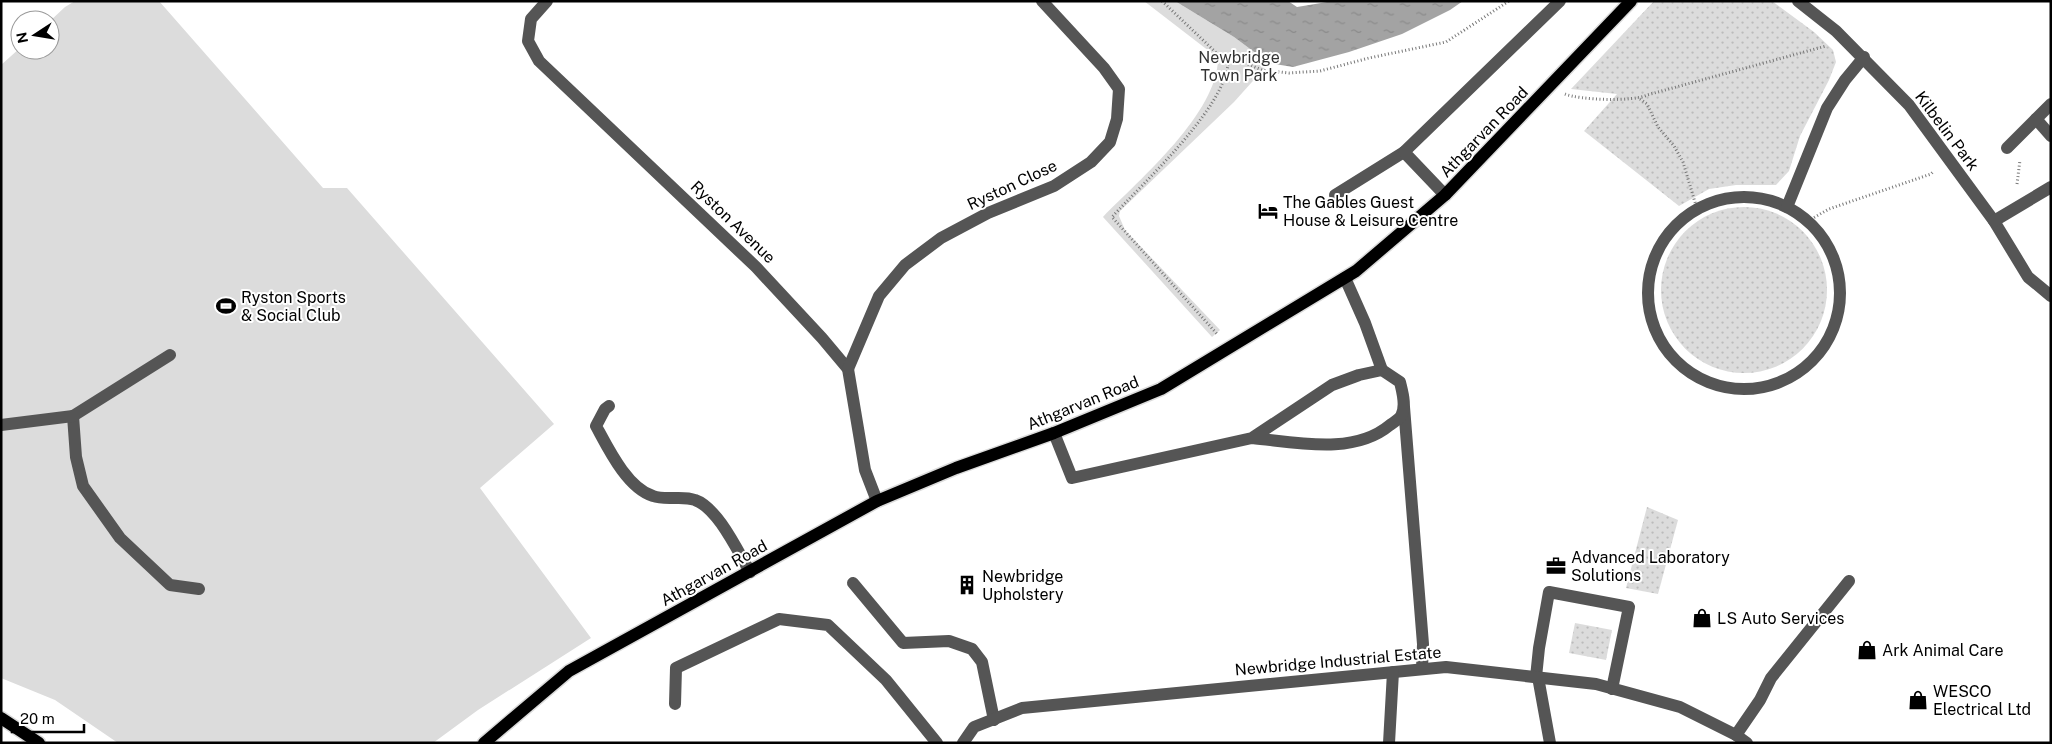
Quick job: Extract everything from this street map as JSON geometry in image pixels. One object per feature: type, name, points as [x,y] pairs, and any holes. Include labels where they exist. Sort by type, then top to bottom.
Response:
[{"type":"main road","name":"Athgarvan Road","points":[[484,743],[569,671],[877,501],[956,468],[1054,433],[1161,389],[1356,271],[1445,195],[1631,1]]},
{"type":"main road","points":[[1,718],[39,743]]},
{"type":"street","name":"Ryston Avenue","points":[[548,1],[531,19],[528,40],[539,62],[756,267],[848,369]]},
{"type":"street","name":"Ryston Close","points":[[848,369],[879,296],[905,265],[941,238],[988,213],[1054,186],[1091,162],[1110,142],[1117,118],[1118,89],[1104,68],[1042,1]]},
{"type":"street","points":[[1335,195],[1404,152],[1560,1]]},
{"type":"street","name":"Kilbelin Park","points":[[1798,1],[1864,57],[1909,105],[1994,221],[2028,277],[2051,296]]},
{"type":"street","points":[[1787,207],[1827,108],[1845,80],[1864,57]]},
{"type":"street","points":[[2007,148],[2051,104]]},
{"type":"street","points":[[2036,119],[2051,136]]},
{"type":"street","points":[[1404,152],[1445,195]]},
{"type":"street","points":[[1994,221],[2051,187]]},
{"type":"street","points":[[1742,196],[1765,199],[1787,207],[1808,221],[1827,245],[1838,273],[1840,303],[1832,333],[1816,358],[1792,377],[1764,388],[1733,390],[1704,382],[1679,365],[1660,341],[1649,312],[1648,282],[1656,253],[1673,228],[1697,209],[1718,200],[1742,196]]},
{"type":"street","points":[[1345,278],[1365,323],[1382,370],[1400,382],[1404,402],[1422,644],[1422,669]]},
{"type":"street","points":[[1,425],[73,416],[170,355]]},
{"type":"street","points":[[848,369],[865,470],[877,501]]},
{"type":"street","points":[[1252,438],[1332,385],[1359,375],[1382,370]]},
{"type":"street","points":[[1054,433],[1072,478],[1252,438],[1327,445],[1360,441],[1385,429],[1401,416],[1404,402]]},
{"type":"street","points":[[610,406],[605,409],[596,426],[614,458],[635,486],[653,496],[695,500],[710,510],[733,542],[750,572]]},
{"type":"street","points":[[73,416],[76,457],[83,486],[105,518],[120,538],[170,585],[199,589]]},
{"type":"street","points":[[1736,735],[1760,700],[1771,678],[1849,581]]},
{"type":"street","points":[[853,583],[903,643],[948,641],[972,650],[982,662],[994,720]]},
{"type":"street","points":[[1550,743],[1537,677],[1539,648],[1549,592],[1629,607],[1612,689]]},
{"type":"street","points":[[675,704],[676,668],[779,619],[828,625],[886,680],[937,743]]},
{"type":"street","name":"Newbridge Industrial Estate","points":[[963,743],[974,727],[1022,708],[1446,667],[1596,684],[1680,707],[1736,735],[1746,743]]},
{"type":"street","points":[[1389,743],[1393,672]]},
{"type":"path","points":[[1162,1],[1228,64]]},
{"type":"path","points":[[1228,64],[1240,62],[1262,70],[1289,73],[1320,71],[1369,58],[1446,42],[1509,1]]},
{"type":"path","points":[[1548,88],[1570,96],[1625,100],[1640,99],[1647,95],[1822,48],[1841,36]]},
{"type":"path","points":[[1228,64],[1227,76],[1201,121],[1112,216],[1216,333],[1228,350]]},
{"type":"path","points":[[1640,99],[1647,104],[1658,127],[1674,146],[1683,162],[1697,209]]},
{"type":"path","points":[[1808,221],[1829,210],[1932,174],[1947,158]]},
{"type":"green space","name":"Ryston Sports & Social Club","points":[[75,1],[159,1],[323,188],[347,188],[554,424],[480,488],[591,638],[478,710],[433,743],[118,743],[55,700],[1,678],[1,65],[10,57],[10,60],[60,60],[60,12]]},
{"type":"green space","name":"Newbridge Town Park","points":[[1144,1],[1175,1],[1234,37],[1269,63],[1234,102],[1120,211],[1119,216],[1125,230],[1220,330],[1212,337],[1103,217],[1174,144],[1205,101],[1215,79],[1218,58]]},
{"type":"green space","points":[[1654,1],[1772,1],[1814,32],[1833,50],[1836,62],[1829,80],[1800,136],[1789,171],[1776,185],[1736,185],[1709,189],[1679,206],[1584,131],[1617,94],[1571,89]]},
{"type":"green space","points":[[1744,207],[1776,213],[1803,231],[1821,258],[1827,290],[1821,322],[1803,349],[1776,367],[1744,373],[1712,367],[1685,349],[1667,322],[1661,290],[1667,258],[1685,231],[1712,213]]},
{"type":"green space","points":[[1647,507],[1678,520],[1658,594],[1626,588]]},
{"type":"green space","points":[[1575,623],[1612,630],[1606,660],[1569,653]]},
{"type":"water","points":[[1175,1],[1288,1],[1297,7],[1333,1],[1463,1],[1450,10],[1402,34],[1349,52],[1293,67],[1269,63],[1234,37]]},
{"type":"place","name":"The Gables Guest House & Leisure Centre","points":[[1268,211]]},
{"type":"place","name":"Ryston Sports & Social Club","points":[[226,306]]},
{"type":"place","name":"Advanced Laboratory Solutions","points":[[1556,566]]},
{"type":"place","name":"Newbridge Upholstery","points":[[967,585]]},
{"type":"place","name":"LS Auto Services","points":[[1702,618]]},
{"type":"place","name":"Ark Animal Care","points":[[1867,650]]},
{"type":"place","name":"WESCO Electrical Ltd","points":[[1918,700]]}]
